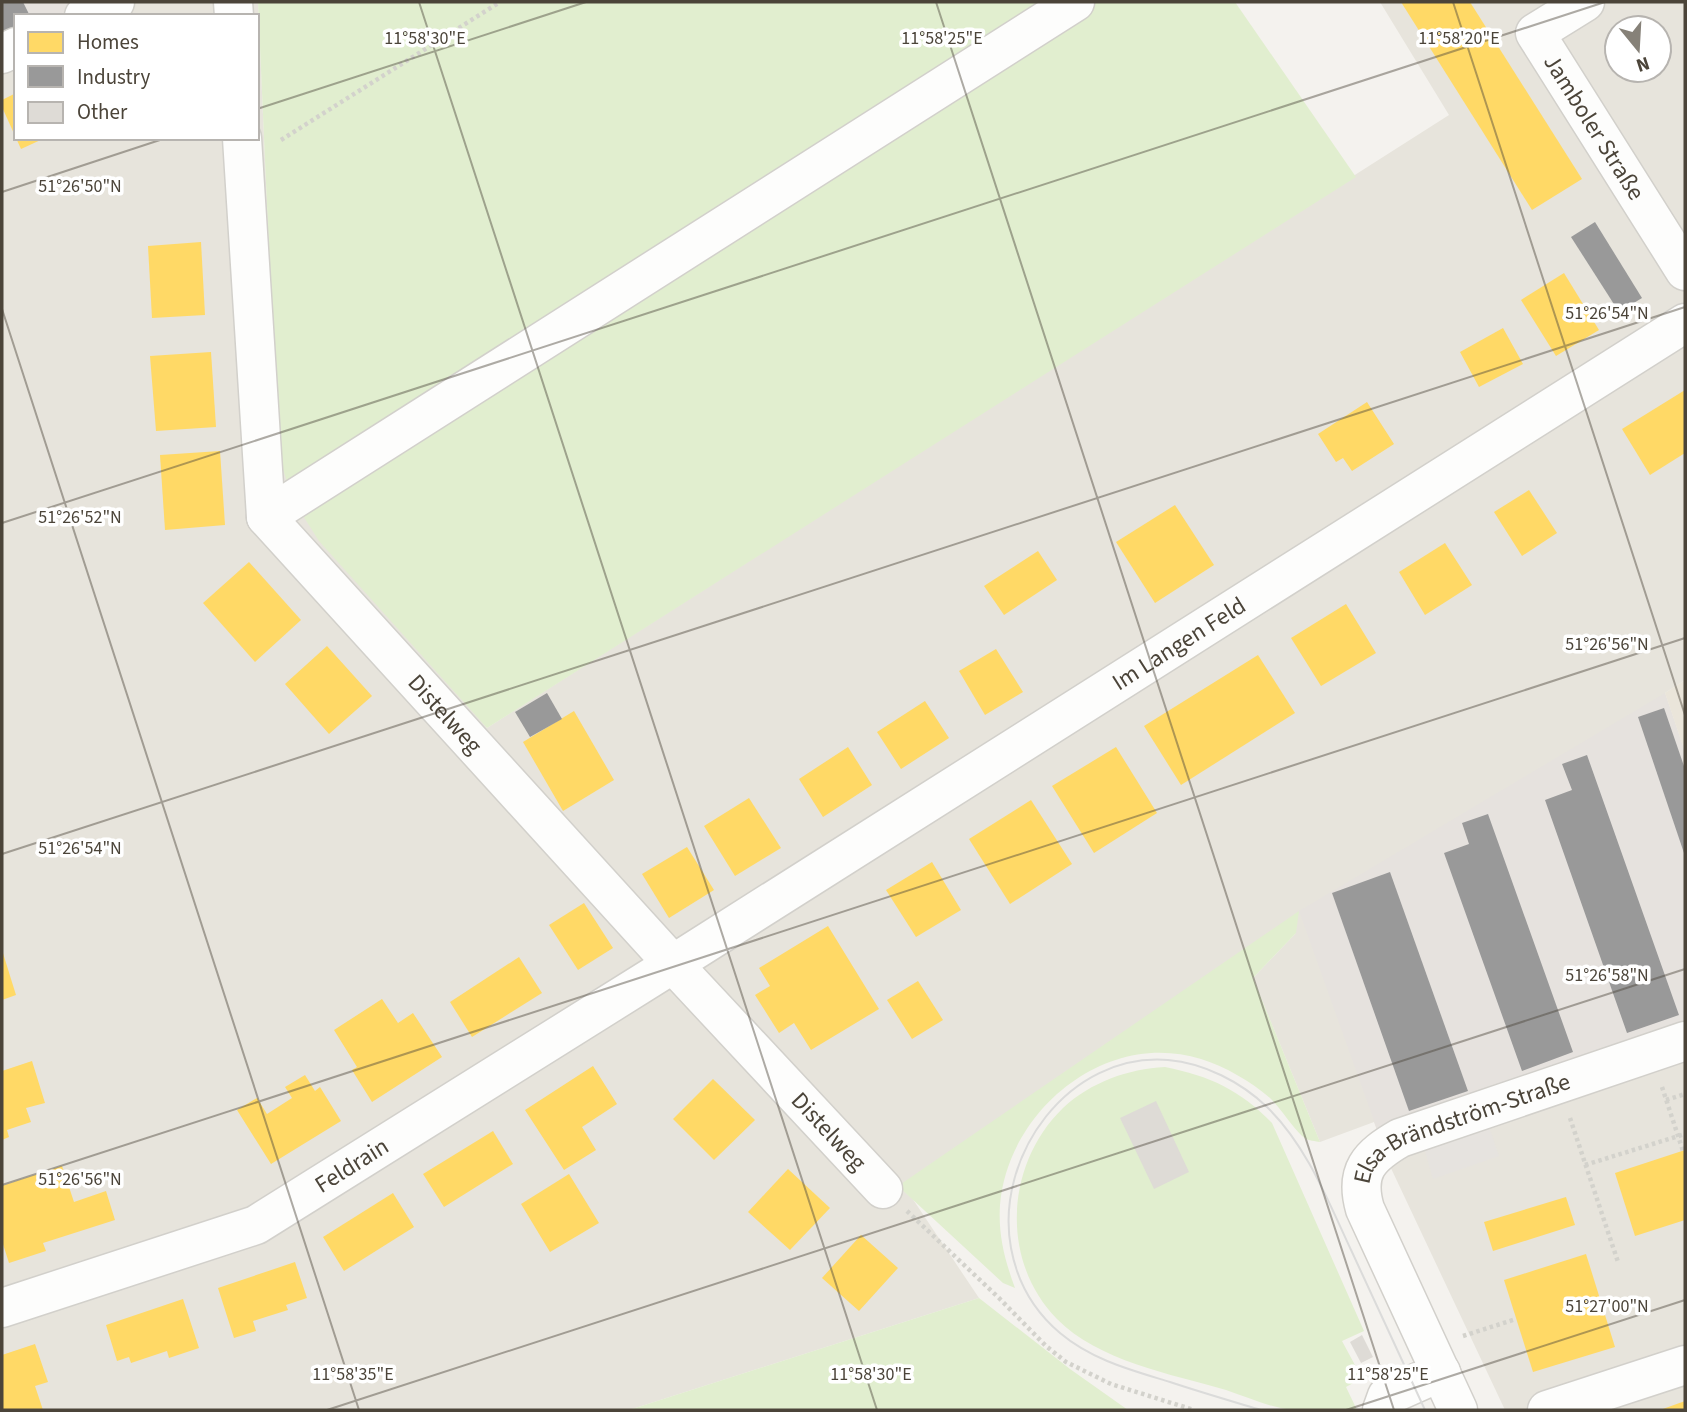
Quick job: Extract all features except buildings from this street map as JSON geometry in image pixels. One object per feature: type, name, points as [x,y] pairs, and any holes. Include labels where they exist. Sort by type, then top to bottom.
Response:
[{"type":"street","points":[[88,14],[115,2]]},
{"type":"street","points":[[242,140],[266,517],[1075,2]]},
{"type":"street","name":"Jamboler Straße","points":[[1585,2],[1535,33],[1685,271]]},
{"type":"street","name":"Im Langen Feld","points":[[673,964],[1685,323]]},
{"type":"street","name":"Distelweg","points":[[266,517],[673,964],[883,1189]]},
{"type":"street","name":"Feldrain","points":[[2,1308],[256,1225],[673,964]]},
{"type":"street","name":"Elsa-Brändström-Straße","points":[[1458,1410],[1365,1209],[1361,1195],[1365,1167],[1374,1154],[1400,1138],[1668,1047]]},
{"type":"street","points":[[1547,1410],[1685,1365]]},
{"type":"street","points":[[1382,1410],[1387,1396],[1441,1372]]},
{"type":"path","points":[[281,140],[500,2]]},
{"type":"path","points":[[1668,1047],[1666,1100],[1684,1150]]},
{"type":"path","points":[[1559,1084],[1618,1262]]},
{"type":"path","points":[[1666,1100],[1685,1094]]},
{"type":"path","points":[[1585,1165],[1685,1134]]},
{"type":"path","points":[[883,1189],[1046,1346],[1066,1362],[1111,1384],[1194,1410]]},
{"type":"path","points":[[1459,1337],[1516,1319]]},
{"type":"shaded area","points":[[2,2],[85,2],[60,14],[14,14],[14,20],[2,43]]},
{"type":"shaded area","points":[[85,2],[258,2],[259,14],[60,14]]},
{"type":"shaded area","points":[[1380,2],[1685,2],[1685,680],[1665,693],[1685,752],[1685,1410],[1505,1410],[1389,1164],[1374,1122],[1320,1142],[1253,978],[1296,933],[899,1187],[912,1198],[979,1298],[629,1410],[2,1410],[2,43],[14,37],[14,140],[259,140],[259,25],[278,454],[487,728],[1449,115]]},
{"type":"shaded area","points":[[1685,680],[1685,752],[1665,693]]},
{"type":"shaded area","points":[[1665,693],[1685,752],[1685,1024],[1378,1132],[1299,911]]},
{"type":"shaded area","points":[[1489,1127],[1499,1156],[1433,1179],[1425,1151]]},
{"type":"green space","points":[[258,2],[1235,2],[1356,177],[487,728],[319,541],[293,500],[278,454]]},
{"type":"green space","points":[[1299,911],[1296,933],[1253,978],[1320,1142],[1302,1136],[1274,1102],[1254,1086],[1210,1062],[1165,1053],[1131,1056],[1098,1067],[1068,1085],[1042,1109],[1021,1138],[1007,1170],[1000,1205],[1000,1227],[1005,1258],[1015,1288],[1003,1283],[898,1186]]},
{"type":"green space","points":[[1165,1067],[1223,1086],[1260,1111],[1272,1123],[1364,1331],[1342,1341],[1362,1378],[1346,1387],[1357,1410],[1285,1409],[1136,1364],[1093,1346],[1074,1333],[1057,1319],[1039,1296],[1026,1269],[1019,1242],[1017,1213],[1021,1184],[1030,1156],[1044,1131],[1063,1108],[1086,1091],[1124,1074]]},
{"type":"green space","points":[[979,1298],[1128,1410],[629,1410]]},
{"type":"tram line","points":[[1261,1410],[1126,1368],[1085,1350],[1060,1333],[1042,1315],[1022,1284],[1011,1248],[1009,1213],[1014,1179],[1027,1146],[1046,1116],[1070,1092],[1099,1073],[1132,1062],[1182,1062],[1221,1075],[1267,1107],[1294,1139],[1316,1175],[1425,1410]]}]
